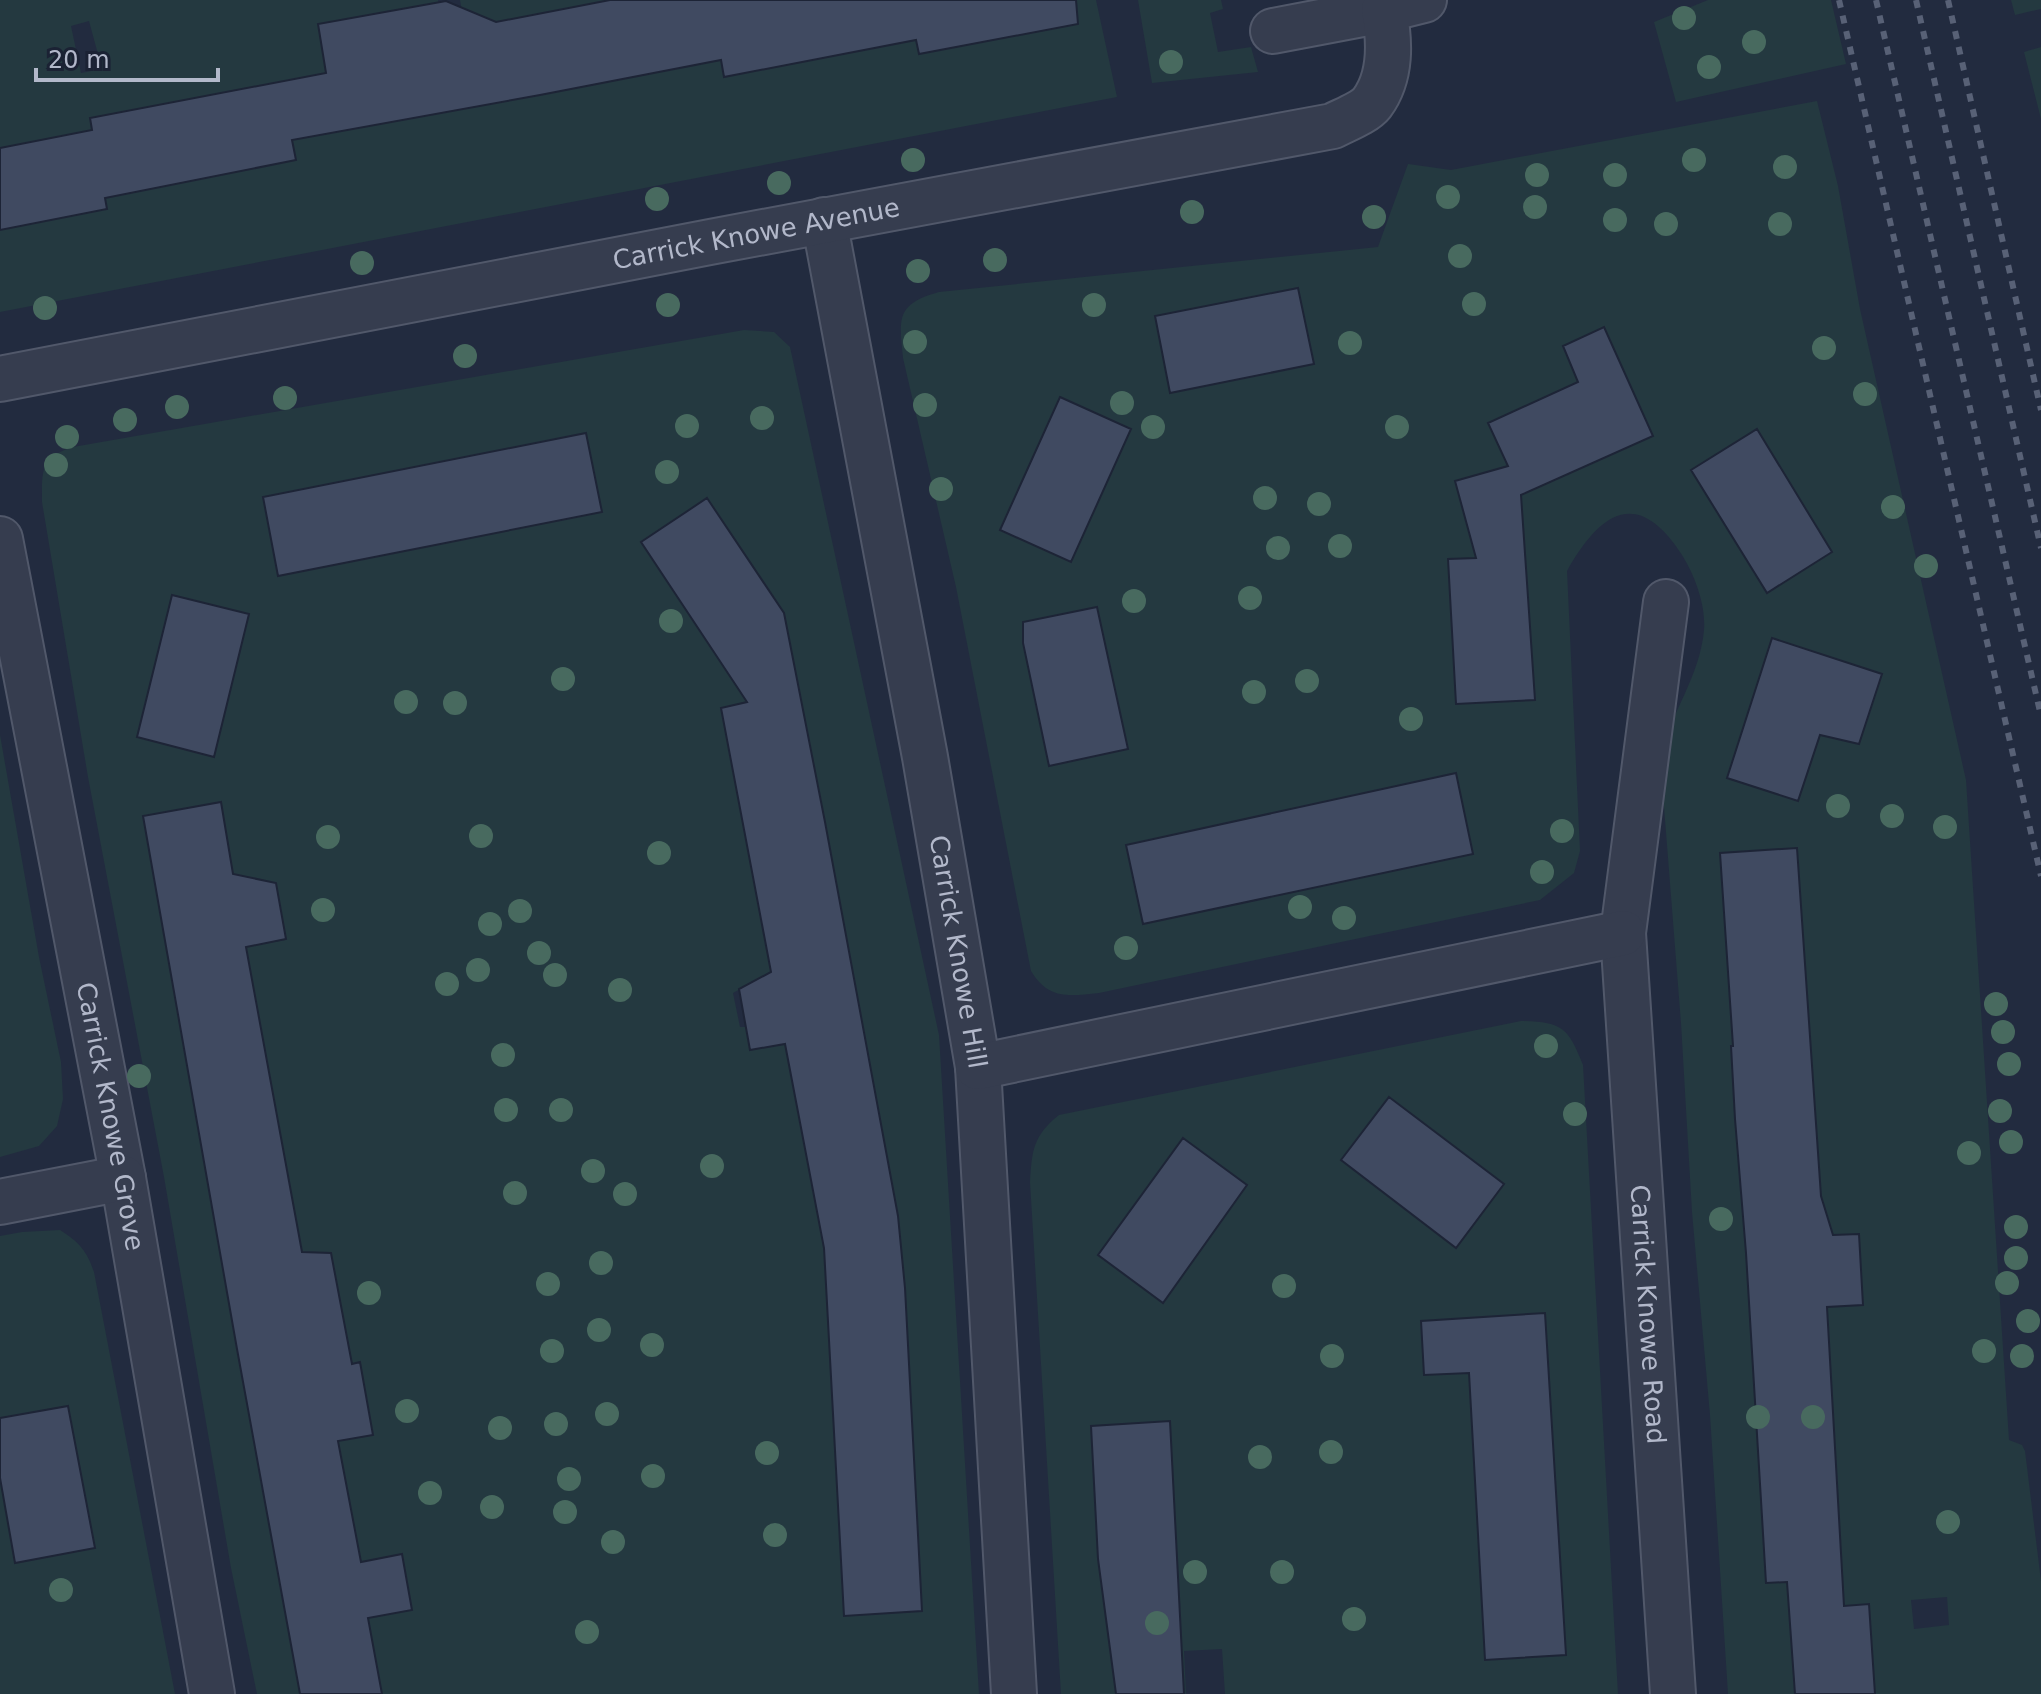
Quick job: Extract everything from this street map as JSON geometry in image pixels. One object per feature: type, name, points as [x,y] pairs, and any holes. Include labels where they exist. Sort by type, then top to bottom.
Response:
[{"type":"street","points":[[1273,31],[1404,5]]},
{"type":"street","name":"Carrick Knowe Avenue","points":[[0,379],[824,220],[1333,126],[1371,105],[1387,72],[1390,38],[1404,5]]},
{"type":"street","name":"Carrick Knowe Hill","points":[[824,220],[925,757],[978,1067],[1014,1694]]},
{"type":"street","name":"Carrick Knowe Grove","points":[[0,539],[123,1178],[212,1694]]},
{"type":"street","name":"Carrick Knowe Road","points":[[1666,602],[1623,933],[1673,1694]]},
{"type":"street","points":[[978,1067],[1623,933]]},
{"type":"street","points":[[0,1202],[123,1178]]},
{"type":"shaded area","points":[[0,0],[438,0],[444,31],[465,28],[460,0],[1096,0],[1117,97],[0,312],[0,165],[85,132],[0,148]],"holes":[[[89,21],[102,69],[81,73],[71,26]]]},
{"type":"shaded area","points":[[1138,0],[1221,0],[1223,9],[1210,13],[1218,52],[1251,47],[1258,72],[1152,83]]},
{"type":"shaded area","points":[[1708,0],[1831,0],[1846,64],[1676,102],[1654,22]]},
{"type":"shaded area","points":[[2011,0],[2041,0],[2041,9],[2015,15]]},
{"type":"shaded area","points":[[2041,47],[2041,119],[2024,52]]},
{"type":"shaded area","points":[[1817,101],[1838,186],[1860,309],[1966,780],[2009,1440],[2022,1445],[2025,1451],[2041,1581],[2041,1694],[1728,1694],[1660,756],[1697,663],[1704,620],[1699,591],[1687,563],[1666,534],[1650,520],[1635,514],[1621,515],[1607,522],[1593,534],[1567,571],[1580,851],[1574,873],[1540,900],[1099,993],[1060,994],[1045,987],[1031,971],[956,587],[903,358],[903,314],[915,302],[939,292],[1378,247],[1408,164],[1451,170]],"holes":[[[1603,328],[1578,381],[1563,346]],[[1881,674],[1859,744],[1824,733]],[[1859,1234],[1863,1305],[1827,1307],[1824,1236]],[[1947,1597],[1949,1625],[1914,1629],[1911,1600]]]},
{"type":"shaded area","points":[[744,330],[774,332],[790,347],[939,1035],[979,1694],[257,1694],[231,1568],[164,1177],[88,777],[42,502],[45,467],[54,455],[73,447]],"holes":[[[233,874],[276,884],[285,940],[246,947]],[[771,972],[785,1044],[751,1050],[746,1027],[740,1027],[733,993]],[[302,1252],[331,1253],[343,1318]],[[324,1369],[372,1435],[338,1441]],[[402,1554],[412,1610],[368,1618],[359,1562]]]},
{"type":"shaded area","points":[[0,735],[61,1062],[63,1099],[57,1126],[39,1146],[0,1157]]},
{"type":"shaded area","points":[[1521,1021],[1546,1023],[1562,1029],[1573,1042],[1583,1065],[1618,1694],[1225,1694],[1222,1649],[1184,1651],[1186,1694],[1061,1694],[1030,1182],[1033,1152],[1039,1137],[1059,1115]]},
{"type":"shaded area","points":[[60,1230],[82,1248],[94,1272],[175,1694],[0,1694],[0,1236]]},
{"type":"building","points":[[610,0],[1076,0],[1078,24],[919,54],[916,40],[724,77],[721,60],[292,140],[296,160],[105,198],[107,209],[0,230],[0,148],[92,130],[90,118],[326,73],[318,24],[446,1],[496,22]]},
{"type":"building","points":[[1298,288],[1314,364],[1170,393],[1155,316]]},
{"type":"building","points":[[1604,327],[1653,436],[1521,495],[1535,700],[1456,704],[1448,559],[1476,558],[1455,481],[1508,466],[1488,423],[1578,382],[1563,346]]},
{"type":"building","points":[[1060,397],[1131,429],[1071,562],[1000,530]]},
{"type":"building","points":[[1757,429],[1832,552],[1767,593],[1691,470]]},
{"type":"building","points":[[586,433],[602,512],[278,576],[263,497]]},
{"type":"building","points":[[707,498],[784,613],[825,822],[898,1216],[905,1288],[922,1611],[844,1616],[824,1248],[785,1044],[750,1050],[739,989],[771,972],[721,708],[747,702],[641,542]]},
{"type":"building","points":[[172,595],[249,614],[214,757],[137,737]]},
{"type":"building","points":[[1097,607],[1128,749],[1049,766],[1023,643],[1023,622]]},
{"type":"building","points":[[1772,638],[1882,674],[1859,744],[1820,735],[1798,801],[1727,778]]},
{"type":"building","points":[[1456,773],[1473,854],[1143,924],[1126,845]]},
{"type":"building","points":[[221,802],[233,874],[276,883],[286,939],[246,947],[302,1252],[331,1253],[352,1364],[360,1362],[373,1435],[338,1441],[361,1562],[402,1554],[412,1610],[368,1618],[382,1694],[300,1694],[237,1349],[143,816]]},
{"type":"building","points":[[1797,848],[1821,1196],[1833,1235],[1859,1234],[1863,1305],[1827,1307],[1844,1606],[1869,1604],[1875,1694],[1795,1694],[1787,1582],[1766,1583],[1720,853]]},
{"type":"building","points":[[1389,1097],[1504,1184],[1456,1248],[1341,1160]]},
{"type":"building","points":[[1183,1138],[1247,1185],[1163,1303],[1098,1255]]},
{"type":"building","points":[[1545,1313],[1566,1655],[1485,1660],[1469,1373],[1424,1375],[1421,1321]]},
{"type":"building","points":[[68,1406],[95,1548],[15,1563],[0,1478],[0,1418]]},
{"type":"building","points":[[1170,1421],[1184,1694],[1116,1694],[1098,1559],[1091,1426]]},
{"type":"railway","points":[[1839,0],[2041,876]]},
{"type":"railway","points":[[1876,0],[2041,716]]},
{"type":"railway","points":[[1916,0],[2041,548]]},
{"type":"railway","points":[[1948,0],[2041,410]]}]
